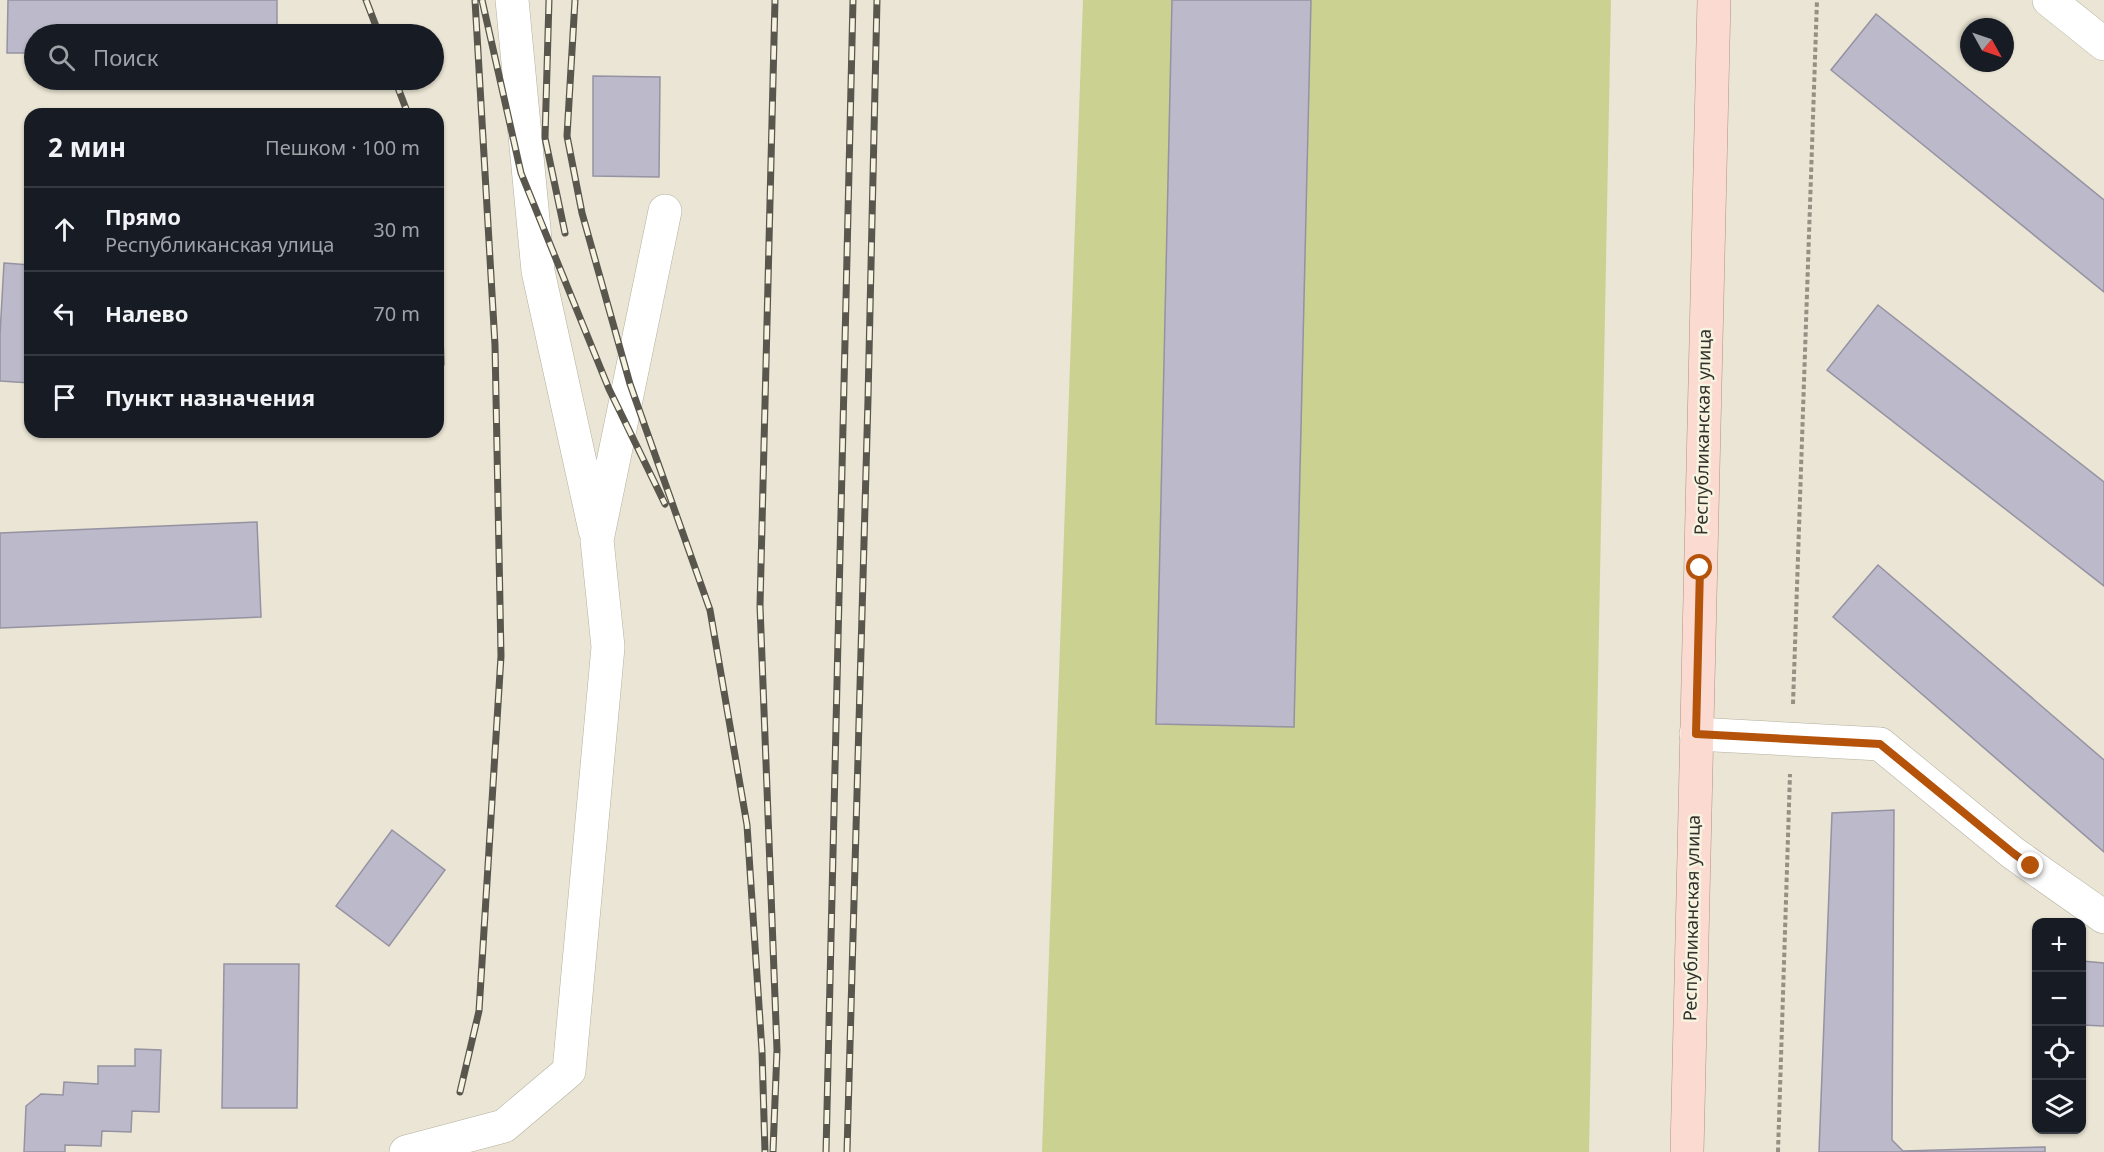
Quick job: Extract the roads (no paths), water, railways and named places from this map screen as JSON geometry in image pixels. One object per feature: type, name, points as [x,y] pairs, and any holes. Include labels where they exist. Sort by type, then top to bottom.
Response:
[{"type":"main road","name":"Республиканская улица","points":[[1687,1152],[1714,0]]},
{"type":"lane","points":[[406,1152],[504,1126],[569,1071],[608,647],[597,540],[538,271],[512,0]]},
{"type":"lane","points":[[2049,0],[2104,44]]},
{"type":"lane","points":[[597,540],[665,211]]},
{"type":"lane","points":[[1696,734],[1880,744],[2013,853],[2104,917]]},
{"type":"railway","points":[[366,0],[375,24]]},
{"type":"railway","points":[[460,1092],[479,1011],[501,656],[495,345],[475,0]]},
{"type":"railway","points":[[482,0],[521,173],[609,389],[665,504]]},
{"type":"railway","points":[[549,0],[545,138],[565,233]]},
{"type":"railway","points":[[575,0],[567,136],[582,213],[630,384],[710,610],[747,825],[762,1051],[765,1152]]},
{"type":"railway","points":[[773,1151],[777,1050],[760,606],[775,0]]},
{"type":"railway","points":[[826,1152],[853,0]]},
{"type":"railway","points":[[847,1152],[877,0]]},
{"type":"railway","points":[[399,90],[406,108]]}]
